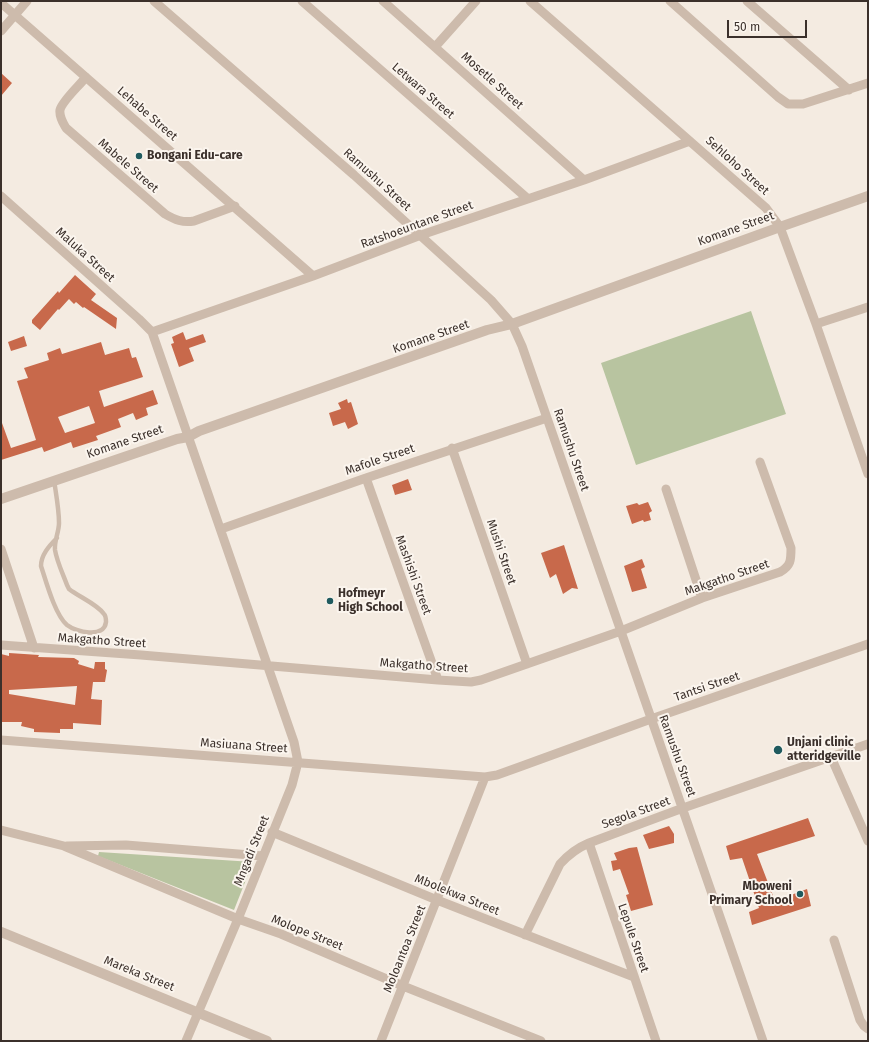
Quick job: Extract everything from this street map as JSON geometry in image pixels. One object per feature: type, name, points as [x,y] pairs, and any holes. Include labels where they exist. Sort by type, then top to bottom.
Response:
[{"type":"street","points":[[1,31],[27,1]]},
{"type":"street","name":"Ramushu Street","points":[[154,1],[354,174],[482,290],[512,324],[522,346],[763,1041]]},
{"type":"street","name":"Letwara Street","points":[[302,1],[528,199]]},
{"type":"street","name":"Mosetle Street","points":[[383,1],[584,180]]},
{"type":"street","points":[[435,47],[476,1]]},
{"type":"street","name":"Sehloho Street","points":[[530,1],[766,208],[780,226],[868,474]]},
{"type":"street","points":[[670,1],[778,97],[788,104],[803,104],[868,83]]},
{"type":"street","points":[[747,1],[849,90]]},
{"type":"street","name":"Lehabe Street","points":[[1,3],[235,206],[313,276]]},
{"type":"street","name":"Mabele Street","points":[[86,77],[63,104],[60,110],[62,122],[66,128],[165,214],[172,219],[186,222],[194,221],[235,206]]},
{"type":"street","name":"Ratshoeuntane Street","points":[[152,332],[313,276],[421,235],[584,180],[690,140]]},
{"type":"street","name":"Maluka Street","points":[[1,196],[152,332]]},
{"type":"street","name":"Komane Street","points":[[1,499],[177,439],[188,437],[207,428],[487,330],[512,324],[780,226],[868,196]]},
{"type":"street","points":[[816,324],[868,307]]},
{"type":"street","name":"Mngadi Street","points":[[152,332],[268,666],[287,722],[298,762],[292,786],[186,1041]]},
{"type":"street","name":"Mafole Street","points":[[221,529],[452,448],[547,418]]},
{"type":"street","name":"Mushi Street","points":[[452,448],[527,664]]},
{"type":"street","name":"Makgatho Street","points":[[1,645],[471,682],[621,631],[702,598],[780,572],[790,565],[791,548],[760,462]]},
{"type":"street","name":"Mashishi Street","points":[[366,478],[438,680]]},
{"type":"street","points":[[666,489],[702,598]]},
{"type":"street","points":[[1,549],[34,648]]},
{"type":"street","name":"Tantsi Street","points":[[485,777],[497,775],[651,719],[868,644]]},
{"type":"street","name":"Masiuana Street","points":[[1,740],[485,777]]},
{"type":"street","name":"Segola Street","points":[[525,935],[560,864],[568,855],[589,843],[683,808],[868,744]]},
{"type":"street","points":[[831,757],[868,840]]},
{"type":"street","name":"Moloantoa Street","points":[[381,1041],[485,777]]},
{"type":"street","name":"Molope Street","points":[[1,830],[64,846],[238,919],[281,934],[403,986],[541,1041]]},
{"type":"street","name":"Mbolekwa Street","points":[[272,832],[437,900],[634,977]]},
{"type":"street","name":"Lepule Street","points":[[589,843],[656,1041]]},
{"type":"street","name":"Molope Street","points":[[64,846],[126,845],[263,856]]},
{"type":"street","name":"Mareka Street","points":[[1,932],[267,1041]]},
{"type":"street","points":[[834,940],[860,1020],[868,1029]]},
{"type":"lane","points":[[54,480],[59,523],[56,552],[67,585],[75,593],[101,610],[105,615],[106,622],[104,628],[99,632],[79,630],[68,625],[62,619],[55,606],[41,566],[41,561],[43,555],[57,538]]},
{"type":"green space","points":[[751,311],[786,414],[636,465],[601,363]]},
{"type":"green space","points":[[99,852],[253,862],[234,910],[98,856]]},
{"type":"building","points":[[1,73],[12,83],[1,96]]},
{"type":"building","points":[[75,275],[96,294],[91,300],[117,318],[116,329],[76,302],[74,304],[69,299],[59,310],[58,309],[40,330],[32,323],[32,320],[58,291],[59,293]]},
{"type":"building","points":[[183,332],[186,340],[203,334],[206,342],[189,348],[194,361],[179,367],[171,344],[174,343],[172,337]]},
{"type":"building","points":[[24,336],[27,346],[11,351],[8,342]]},
{"type":"building","points":[[101,342],[105,355],[129,348],[132,358],[136,357],[143,377],[99,391],[104,407],[153,390],[158,404],[146,408],[148,415],[136,420],[133,413],[118,419],[121,427],[96,436],[98,440],[73,448],[71,442],[44,452],[42,447],[1,460],[1,423],[11,448],[36,440],[17,381],[28,378],[24,368],[49,360],[47,353],[60,348],[62,354]],"holes":[[[89,406],[95,423],[65,433],[58,417]]]},
{"type":"building","points":[[347,399],[348,403],[351,402],[358,424],[348,429],[345,422],[333,426],[329,413],[341,409],[338,403]]},
{"type":"building","points":[[408,479],[412,490],[395,495],[392,485]]},
{"type":"building","points":[[648,502],[652,511],[649,513],[651,520],[644,522],[643,520],[632,524],[626,506],[637,503],[639,505]]},
{"type":"building","points":[[564,545],[578,589],[572,588],[563,594],[556,574],[550,578],[541,553]]},
{"type":"building","points":[[642,559],[645,567],[641,569],[647,588],[632,592],[624,566]]},
{"type":"building","points":[[9,653],[39,655],[38,657],[74,658],[79,661],[78,664],[94,669],[95,662],[105,662],[105,669],[107,670],[105,682],[93,682],[91,699],[102,700],[101,725],[73,723],[73,729],[60,729],[60,733],[34,732],[34,729],[21,726],[22,722],[1,722],[1,654],[9,656]],"holes":[[[77,686],[75,705],[9,694],[9,690]]]},
{"type":"building","name":"Mboweni Primary School","points":[[808,818],[815,836],[757,854],[775,901],[807,889],[811,906],[752,925],[749,912],[759,908],[742,858],[730,860],[726,846]]},
{"type":"building","points":[[669,826],[674,834],[674,843],[649,849],[643,835]]},
{"type":"building","points":[[637,847],[653,905],[631,911],[626,895],[629,894],[620,869],[613,871],[611,861],[617,860],[614,853]]},
{"type":"place","name":"Bongani Edu-care","points":[[139,156]]},
{"type":"place","name":"Hofmeyr High School","points":[[330,601]]},
{"type":"place","name":"Unjani clinic atteridgeville","points":[[778,750]]},
{"type":"place","name":"Mboweni Primary School","points":[[800,894]]}]
